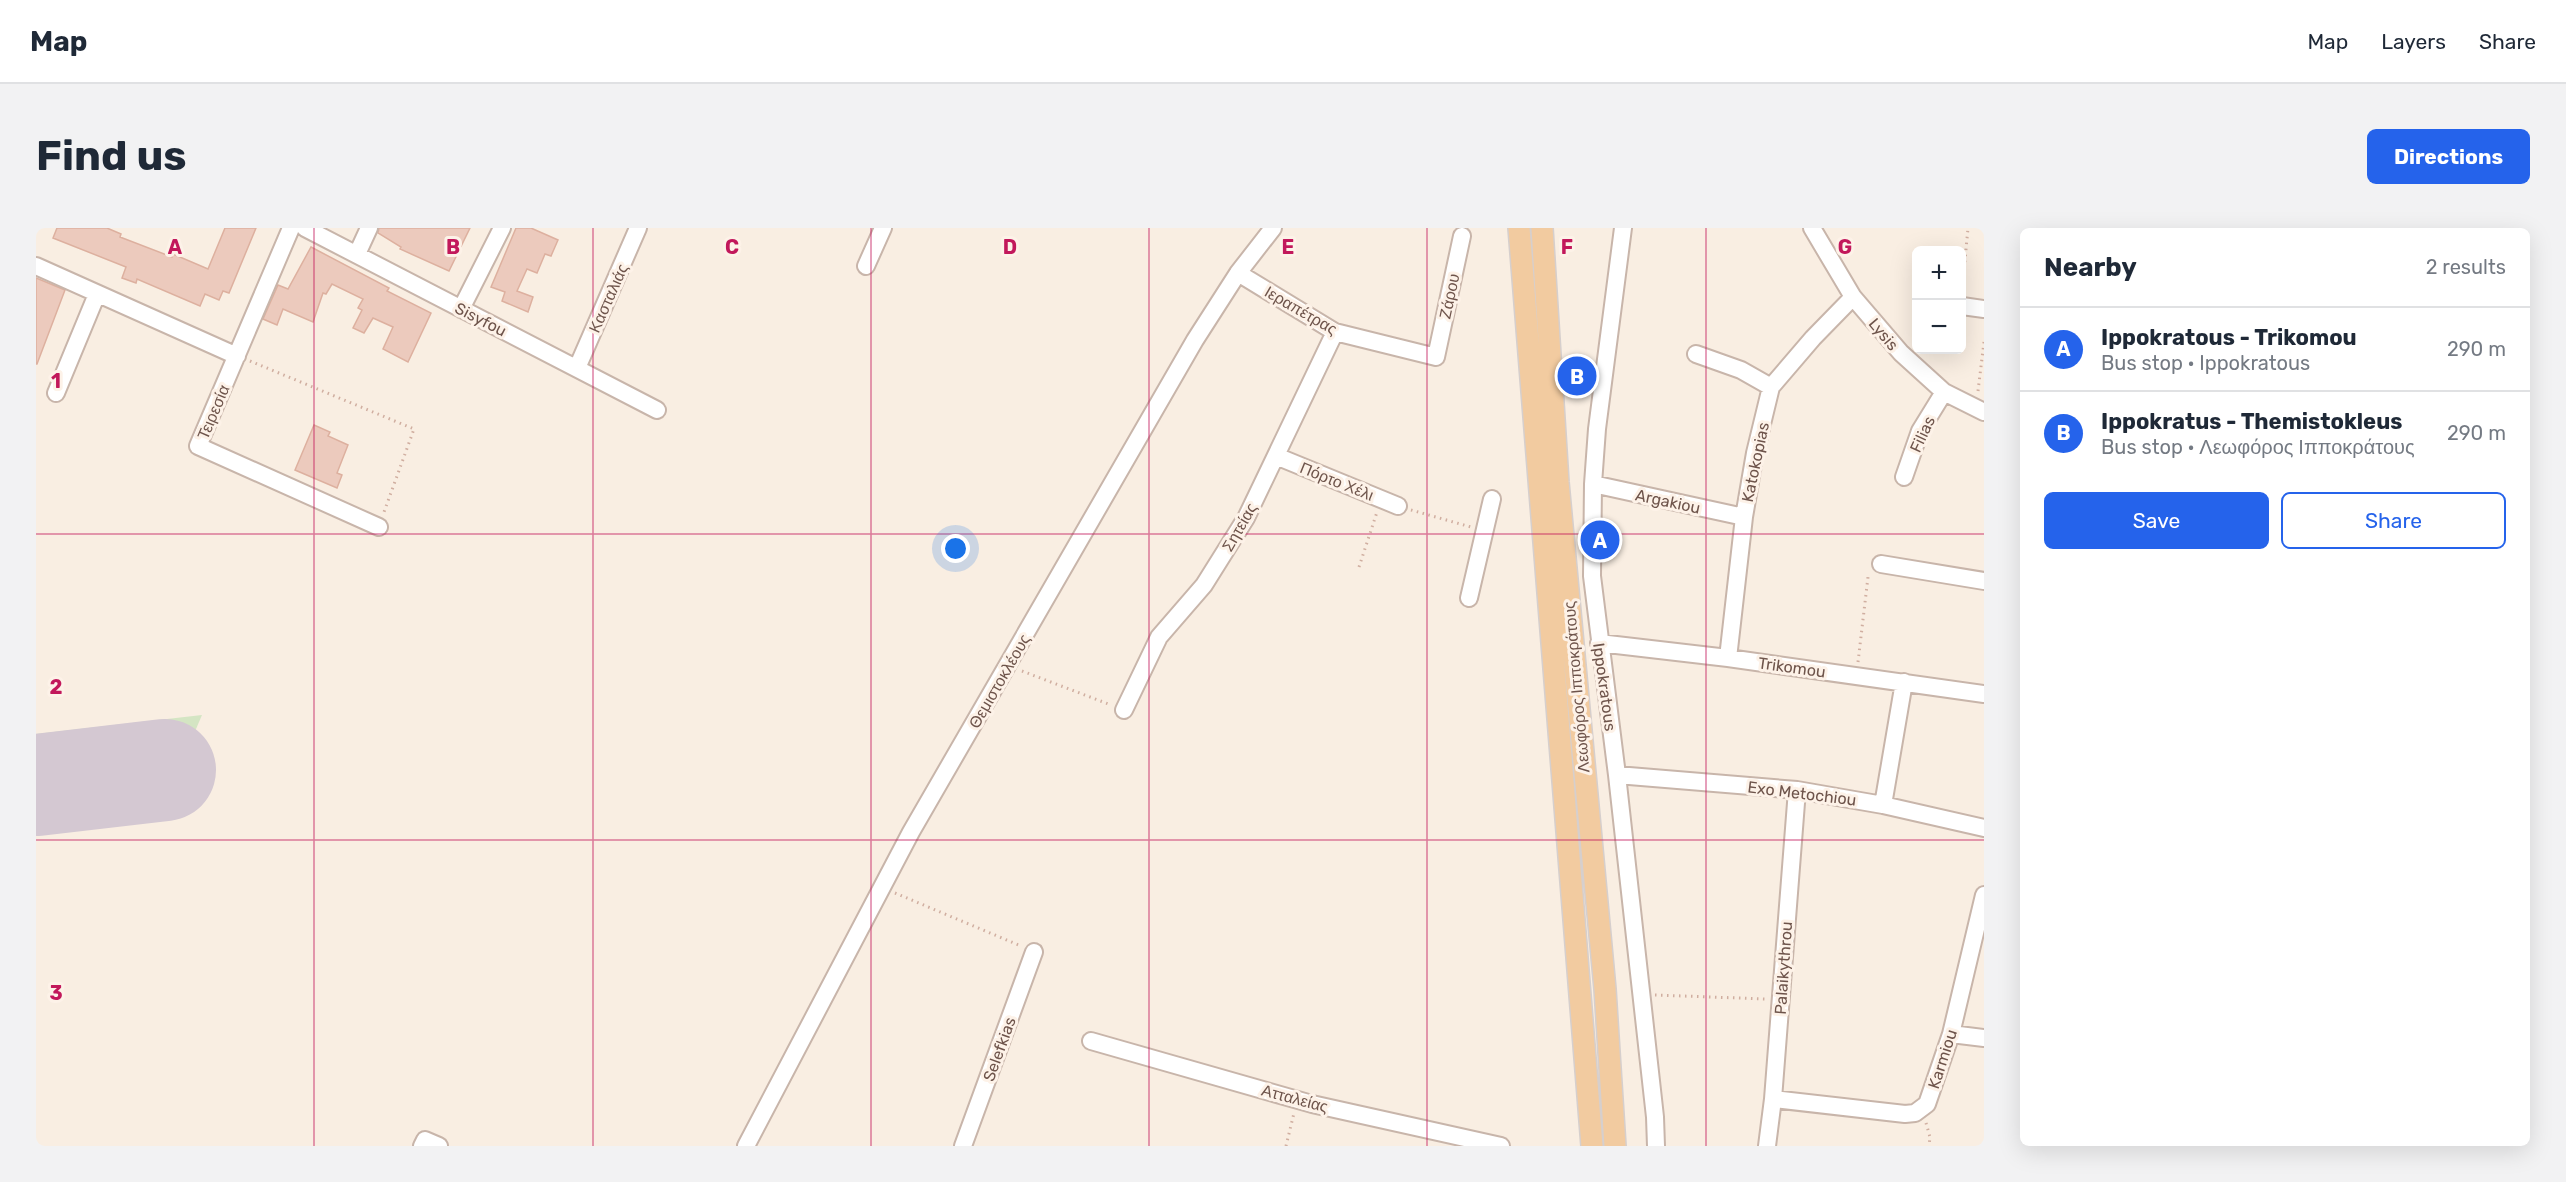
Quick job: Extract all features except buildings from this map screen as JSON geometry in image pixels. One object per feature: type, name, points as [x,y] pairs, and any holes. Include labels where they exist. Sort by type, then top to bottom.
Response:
[{"type":"main road","name":"Λεωφόρος Ιπποκράτους","points":[[1520,228],[1592,1146]]},
{"type":"main road","name":"Λεωφόρος Ιπποκράτους","points":[[1542,228],[1562,528],[1605,989],[1615,1146]]},
{"type":"street","name":"Τειρεσία","points":[[291,228],[198,446],[379,527]]},
{"type":"street","name":"Sisyfou","points":[[305,228],[657,410]]},
{"type":"street","points":[[357,254],[369,228]]},
{"type":"street","points":[[461,309],[501,228]]},
{"type":"street","name":"Κασταλιάς","points":[[577,368],[638,228]]},
{"type":"street","points":[[866,266],[883,228]]},
{"type":"street","name":"Θεμιστοκλέους","points":[[746,1146],[911,832],[1195,340],[1238,273],[1273,228]]},
{"type":"street","name":"Ippokratous","points":[[1623,228],[1597,429],[1593,484],[1592,576],[1617,775],[1656,1146]]},
{"type":"street","name":"Lysis","points":[[1812,228],[1853,297],[1901,354],[1944,392],[1980,410]]},
{"type":"street","name":"Ζάρου","points":[[1436,357],[1462,236]]},
{"type":"street","points":[[36,266],[237,356]]},
{"type":"street","name":"Ιεραπέτρας","points":[[1238,273],[1335,332],[1436,357]]},
{"type":"street","points":[[56,393],[97,294]]},
{"type":"street","name":"Katokopias","points":[[1728,658],[1744,517],[1755,453],[1771,387],[1813,338],[1853,297]]},
{"type":"street","points":[[1966,307],[1984,309]]},
{"type":"street","name":"Σητείας","points":[[1124,710],[1159,637],[1204,585],[1246,518],[1335,332]]},
{"type":"street","points":[[1696,354],[1741,370],[1771,387]]},
{"type":"street","name":"Filias","points":[[1905,477],[1920,431],[1944,392]]},
{"type":"street","name":"Πόρτο Χέλι","points":[[1276,456],[1398,506]]},
{"type":"street","name":"Argakiou","points":[[1593,484],[1744,517]]},
{"type":"street","points":[[1469,598],[1492,499]]},
{"type":"street","points":[[1881,564],[1984,580]]},
{"type":"street","name":"Trikomou","points":[[1599,643],[1728,658],[1984,694]]},
{"type":"street","points":[[1883,805],[1904,682]]},
{"type":"street","name":"Exo Metochiou","points":[[1617,775],[1797,790],[1883,805],[1984,828]]},
{"type":"street","name":"Palaikythrou","points":[[1767,1146],[1773,1099],[1797,790]]},
{"type":"street","name":"Karmiou","points":[[1773,1099],[1905,1114],[1922,1110],[1927,1104],[1950,1034],[1984,895]]},
{"type":"street","name":"Selefkias","points":[[963,1146],[1034,952]]},
{"type":"street","points":[[1950,1034],[1984,1038]]},
{"type":"street","name":"Ατταλείας","points":[[1091,1041],[1298,1099],[1501,1146]]},
{"type":"path","points":[[1962,300],[1968,228]]},
{"type":"path","points":[[1980,410],[1984,342]]},
{"type":"path","points":[[237,356],[414,429],[379,527]]},
{"type":"path","points":[[1359,567],[1381,500]]},
{"type":"path","points":[[1398,506],[1485,531]]},
{"type":"path","points":[[1856,676],[1868,577],[1881,564]]},
{"type":"path","points":[[1007,665],[1124,710]]},
{"type":"path","points":[[882,888],[1034,952]]},
{"type":"path","points":[[1641,994],[1781,1000]]},
{"type":"path","points":[[1286,1146],[1298,1099]]},
{"type":"path","points":[[1922,1110],[1930,1137],[1929,1146]]},
{"type":"green space","points":[[202,715],[190,743],[36,761],[36,734]]},
{"type":"taxiway","points":[[36,794],[57,783]]},
{"type":"runway","points":[[36,785],[165,770]]},
{"type":"place","name":"Ippokratus - Themistokleus","points":[[1577,376]]},
{"type":"place","name":"Ippokratous - Trikomou","points":[[1600,540]]}]
